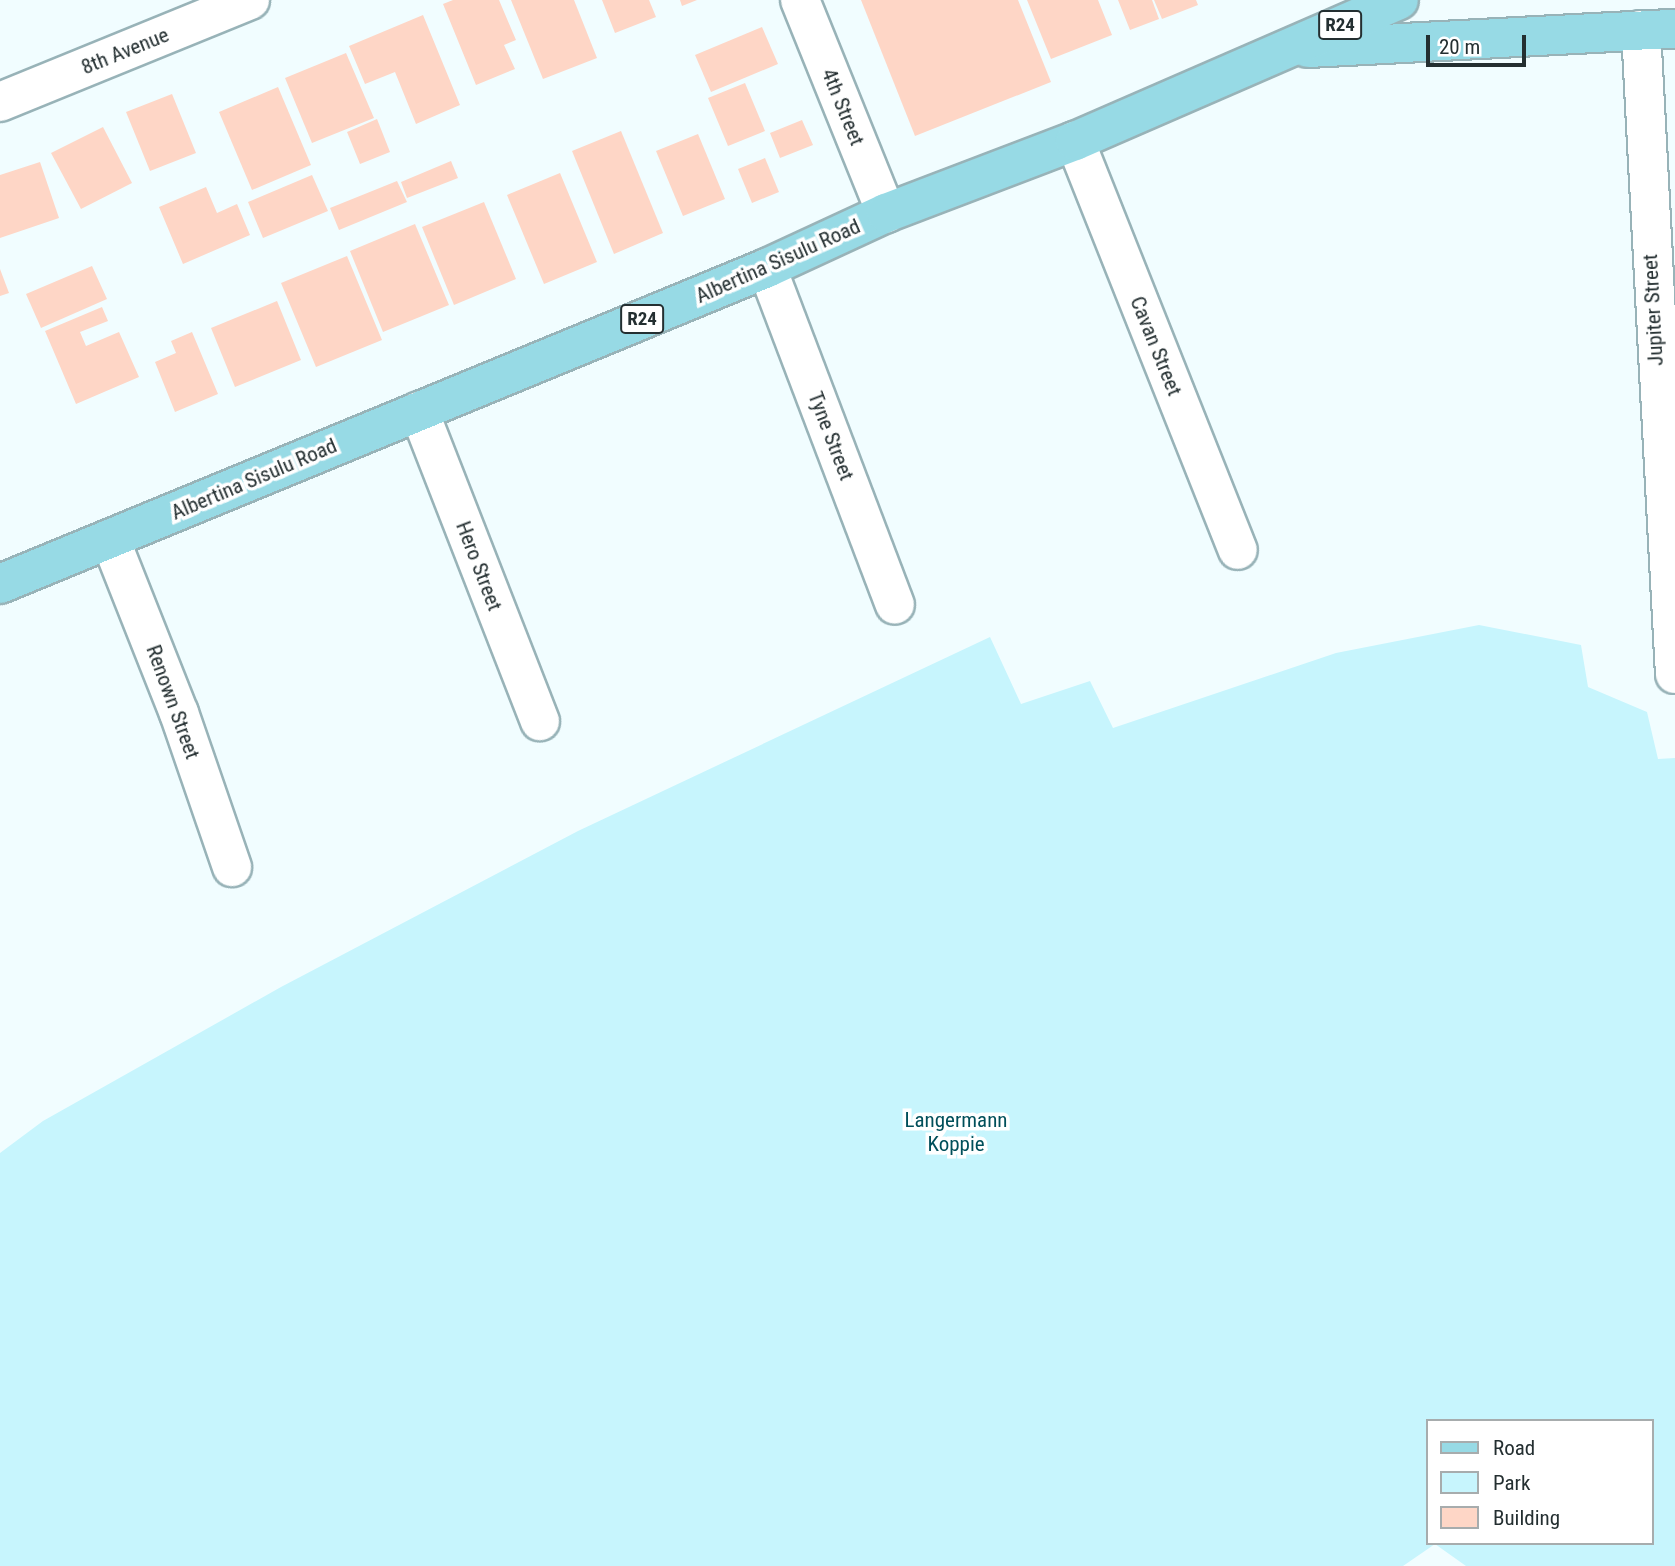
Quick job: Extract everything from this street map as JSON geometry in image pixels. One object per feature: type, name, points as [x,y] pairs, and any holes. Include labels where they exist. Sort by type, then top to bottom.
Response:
[{"type":"main road","name":"Albertina Sisulu Road","points":[[0,584],[767,268],[886,213],[1075,141],[1399,0]]},
{"type":"main road","name":"R24","points":[[1282,49],[1654,20]]},
{"type":"street","name":"8th Avenue","points":[[0,102],[250,0]]},
{"type":"street","name":"4th Street","points":[[800,0],[886,213]]},
{"type":"street","name":"Jupiter Street","points":[[1654,20],[1675,674]]},
{"type":"street","name":"Cavan Street","points":[[1075,141],[1238,550]]},
{"type":"street","name":"Tyne Street","points":[[767,268],[895,605]]},
{"type":"street","name":"Hero Street","points":[[419,411],[540,721]]},
{"type":"street","name":"Renown Street","points":[[110,539],[178,713],[232,867]]},
{"type":"green space","name":"Langermann Koppie","points":[[1479,625],[1581,645],[1588,687],[1647,712],[1658,759],[1675,758],[1675,1566],[1466,1566],[1436,1545],[1654,1545],[1654,1419],[1426,1419],[1426,1545],[1434,1545],[1403,1566],[0,1566],[0,1153],[43,1121],[281,987],[578,831],[990,637],[1021,704],[1090,681],[1113,728],[1336,653]]},
{"type":"building","points":[[453,0],[499,0],[516,40],[504,45],[515,69],[476,85],[443,4]]},
{"type":"building","points":[[511,0],[574,0],[597,58],[543,79]]},
{"type":"building","points":[[602,0],[649,0],[656,17],[615,33]]},
{"type":"building","points":[[680,0],[697,0],[682,6]]},
{"type":"building","points":[[861,0],[1018,0],[1051,82],[915,136]]},
{"type":"building","points":[[1027,0],[1098,0],[1112,35],[1051,59]]},
{"type":"building","points":[[1118,0],[1152,0],[1159,19],[1130,30]]},
{"type":"building","points":[[1154,0],[1196,0],[1198,5],[1162,19]]},
{"type":"building","points":[[423,15],[460,105],[416,124],[395,72],[365,84],[349,46]]},
{"type":"building","points":[[762,27],[778,64],[711,92],[695,55]]},
{"type":"building","points":[[346,53],[374,118],[312,143],[285,78]]},
{"type":"building","points":[[745,83],[765,131],[728,146],[708,98]]},
{"type":"building","points":[[278,87],[311,165],[252,190],[219,112]]},
{"type":"building","points":[[172,94],[196,153],[150,171],[126,112]]},
{"type":"building","points":[[377,119],[390,152],[360,164],[347,132]]},
{"type":"building","points":[[802,120],[813,145],[780,158],[770,133]]},
{"type":"building","points":[[103,127],[132,183],[81,209],[51,153]]},
{"type":"building","points":[[621,131],[663,233],[614,254],[572,151]]},
{"type":"building","points":[[698,134],[725,199],[683,216],[656,151]]},
{"type":"building","points":[[765,158],[779,192],[752,203],[738,169]]},
{"type":"building","points":[[451,161],[458,178],[407,198],[401,182]]},
{"type":"building","points":[[40,162],[59,218],[0,238],[0,175]]},
{"type":"building","points":[[560,173],[597,262],[544,284],[507,195]]},
{"type":"building","points":[[312,175],[328,211],[263,238],[248,202]]},
{"type":"building","points":[[397,181],[407,202],[339,230],[330,208]]},
{"type":"building","points":[[206,187],[217,213],[237,204],[250,235],[183,264],[159,207]]},
{"type":"building","points":[[484,202],[516,279],[454,305],[422,227]]},
{"type":"building","points":[[415,224],[449,305],[383,332],[350,251]]},
{"type":"building","points":[[347,256],[382,340],[316,367],[281,283]]},
{"type":"building","points":[[92,266],[107,299],[41,328],[26,294]]},
{"type":"building","points":[[0,269],[9,293],[0,296]]},
{"type":"building","points":[[277,301],[301,360],[235,387],[211,328]]},
{"type":"building","points":[[102,307],[108,321],[80,332],[86,346],[119,332],[139,377],[76,404],[45,331]]},
{"type":"building","points":[[192,332],[218,394],[175,412],[155,362],[176,353],[171,341]]}]
